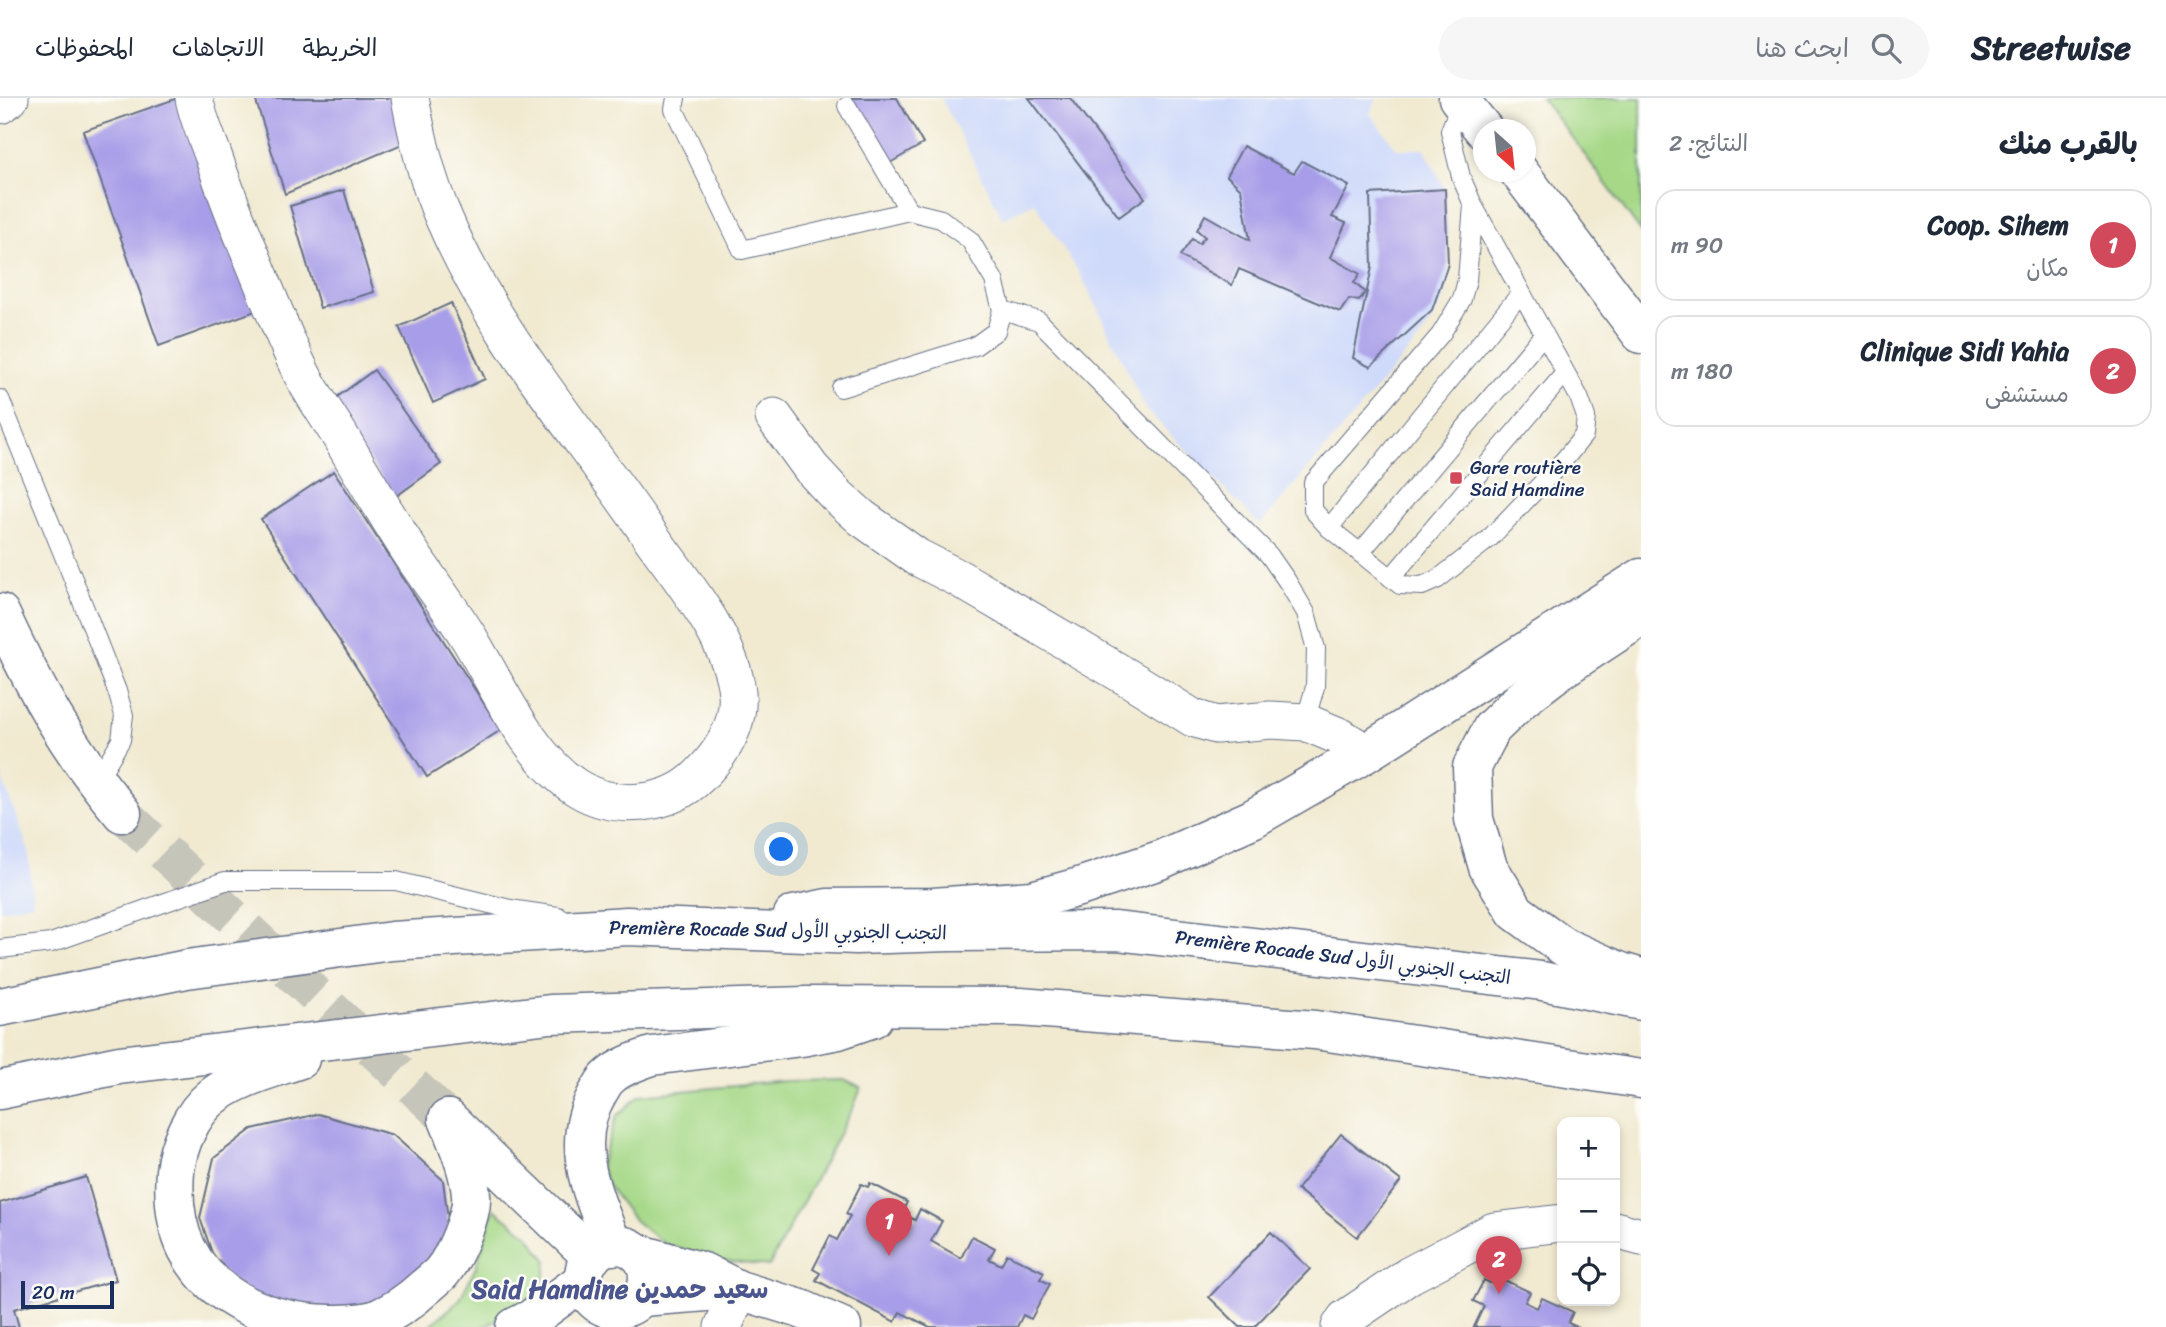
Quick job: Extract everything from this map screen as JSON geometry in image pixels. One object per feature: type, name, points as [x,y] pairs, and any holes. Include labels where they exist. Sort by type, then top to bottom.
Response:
[{"type":"main road","points":[[1527,182],[1641,334]]},
{"type":"main road","points":[[751,931],[788,917],[827,908],[988,904],[1032,900],[1160,860],[1252,819],[1366,753],[1641,578]]},
{"type":"main road","points":[[0,613],[52,717],[96,782],[122,813]]},
{"type":"main road","points":[[1641,618],[1560,670],[1522,699],[1492,728],[1472,766],[1474,819],[1488,867],[1516,912],[1564,947],[1641,978]]},
{"type":"main road","name":"Première Rocade Sud التجنب الجنوبي الأول","points":[[0,1007],[187,969],[392,941],[627,926],[856,934],[1115,931],[1542,981],[1641,1000]]},
{"type":"main road","points":[[523,1323],[606,1259],[643,1260],[647,1269],[646,1289],[625,1303],[592,1298],[606,1259],[584,1164],[584,1135],[591,1105],[608,1077],[630,1064],[652,1056],[838,1030],[865,1022],[896,1006]]},
{"type":"main road","points":[[0,1090],[119,1065],[550,1014],[700,1008],[896,1006],[1020,1007],[1315,1030],[1641,1079]]},
{"type":"main road","points":[[346,1039],[235,1084],[212,1097],[190,1123],[177,1155],[173,1193],[178,1223],[187,1249],[216,1285],[244,1306],[272,1317],[310,1324],[349,1324],[375,1320],[406,1305],[442,1272],[464,1233],[472,1197],[449,1119],[606,1259],[703,1272],[739,1290],[801,1309],[842,1327]]},
{"type":"main road","points":[[523,1323],[625,1303],[704,1291],[739,1290]]},
{"type":"street","points":[[0,105],[10,98]]},
{"type":"street","points":[[194,98],[230,204],[300,371],[409,551],[469,639],[490,678],[522,727],[548,764],[579,789],[597,798],[617,802],[648,802],[671,794],[693,782],[712,763],[736,720],[737,698],[733,672],[723,644],[478,288],[444,220],[432,187],[418,144],[410,98]]},
{"type":"street","points":[[774,417],[811,468],[862,518],[917,556],[1137,682],[1193,718],[1216,725],[1271,720],[1305,722],[1341,737],[1366,753]]},
{"type":"street","points":[[1340,1327],[1345,1319],[1410,1275],[1494,1231],[1557,1224]]},
{"type":"street","points":[[1620,1231],[1641,1237]]},
{"type":"street","points":[[723,1327],[739,1290]]},
{"type":"lane","points":[[676,98],[674,109],[742,250],[909,211],[941,219],[971,240],[994,280],[1002,310],[996,331],[975,346],[841,388]]},
{"type":"lane","points":[[847,106],[909,211]]},
{"type":"lane","points":[[1467,110],[1450,131],[1461,177],[1473,205],[1565,373],[1586,417],[1584,435],[1489,539],[1438,579],[1422,586],[1400,585],[1329,528],[1313,510],[1313,484],[1441,334],[1462,299],[1467,280],[1473,205]]},
{"type":"lane","points":[[1329,528],[1521,293]]},
{"type":"lane","points":[[1002,310],[1039,321],[1269,555],[1306,613],[1316,649],[1315,687],[1305,722]]},
{"type":"lane","points":[[1360,553],[1544,334]]},
{"type":"lane","points":[[1391,578],[1565,373]]},
{"type":"lane","points":[[0,399],[79,593],[124,715],[121,740],[96,782]]},
{"type":"lane","points":[[0,948],[51,943],[225,881],[396,881],[510,909],[627,926]]},
{"type":"shaded area","points":[[941,98],[1377,98],[1370,114],[1397,149],[1425,149],[1445,189],[1449,276],[1444,298],[1424,333],[1260,525],[1146,410],[1082,277],[1034,202],[1003,219]]},
{"type":"shaded area","points":[[0,772],[28,849],[33,903],[0,910]]},
{"type":"green space","points":[[1541,98],[1641,98],[1641,232],[1577,144]]},
{"type":"green space","points":[[844,1080],[861,1088],[853,1108],[769,1266],[715,1260],[665,1244],[635,1221],[609,1187],[600,1166],[617,1116],[640,1095],[786,1081]]},
{"type":"green space","points":[[494,1209],[528,1235],[547,1261],[543,1291],[483,1327],[428,1327],[459,1301],[476,1267]]},
{"type":"building","points":[[178,98],[261,309],[159,346],[83,131]]},
{"type":"building","points":[[255,98],[398,98],[407,142],[285,194]]},
{"type":"building","points":[[851,98],[897,98],[923,144],[888,164]]},
{"type":"building","points":[[1029,98],[1070,98],[1145,198],[1119,217]]},
{"type":"building","points":[[1243,146],[1294,173],[1302,161],[1349,186],[1332,217],[1346,223],[1330,257],[1360,274],[1354,283],[1365,292],[1359,301],[1349,299],[1340,312],[1239,269],[1232,285],[1180,256],[1192,239],[1199,244],[1205,237],[1197,230],[1205,215],[1250,240],[1241,189],[1227,176]]},
{"type":"building","points":[[1445,189],[1448,264],[1432,310],[1370,367],[1353,358],[1372,267],[1370,194]]},
{"type":"building","points":[[344,190],[374,292],[320,308],[290,206]]},
{"type":"building","points":[[451,303],[485,379],[433,403],[399,327]]},
{"type":"building","points":[[374,370],[441,464],[395,497],[329,403]]},
{"type":"building","points":[[334,471],[501,730],[427,777],[261,519]]},
{"type":"building","points":[[318,1114],[393,1135],[443,1180],[450,1235],[418,1289],[327,1315],[257,1300],[217,1267],[200,1218],[214,1158],[252,1129]]},
{"type":"building","points":[[1341,1134],[1401,1181],[1357,1237],[1297,1189]]},
{"type":"building","points":[[86,1177],[116,1280],[14,1309],[19,1327],[0,1327],[0,1203]]},
{"type":"building","points":[[870,1183],[907,1202],[902,1213],[915,1220],[920,1209],[942,1221],[931,1241],[961,1258],[972,1236],[995,1248],[989,1259],[1001,1265],[1007,1254],[1044,1272],[1040,1279],[1050,1284],[1031,1319],[1023,1315],[1017,1327],[930,1327],[900,1312],[895,1322],[816,1280],[820,1273],[813,1269],[830,1236],[837,1240],[850,1216],[846,1214],[861,1184],[868,1187]]},
{"type":"building","points":[[1271,1232],[1310,1269],[1254,1327],[1240,1327],[1209,1297]]},
{"type":"building","points":[[1500,1278],[1530,1292],[1525,1302],[1537,1308],[1542,1298],[1573,1312],[1568,1323],[1578,1327],[1474,1327],[1484,1306],[1473,1301],[1484,1280],[1496,1286]]},
{"type":"tunnel","points":[[122,813],[448,1119]]},
{"type":"place","name":"Gare routière Said Hamdine","points":[[1456,478]]},
{"type":"place","name":"Coop. Sihem","points":[[889,1256]]},
{"type":"place","name":"Clinique Sidi Yahia","points":[[1499,1294]]},
{"type":"district","name":"Said Hamdine سعيد حمدين","points":[[620,1289]]}]
